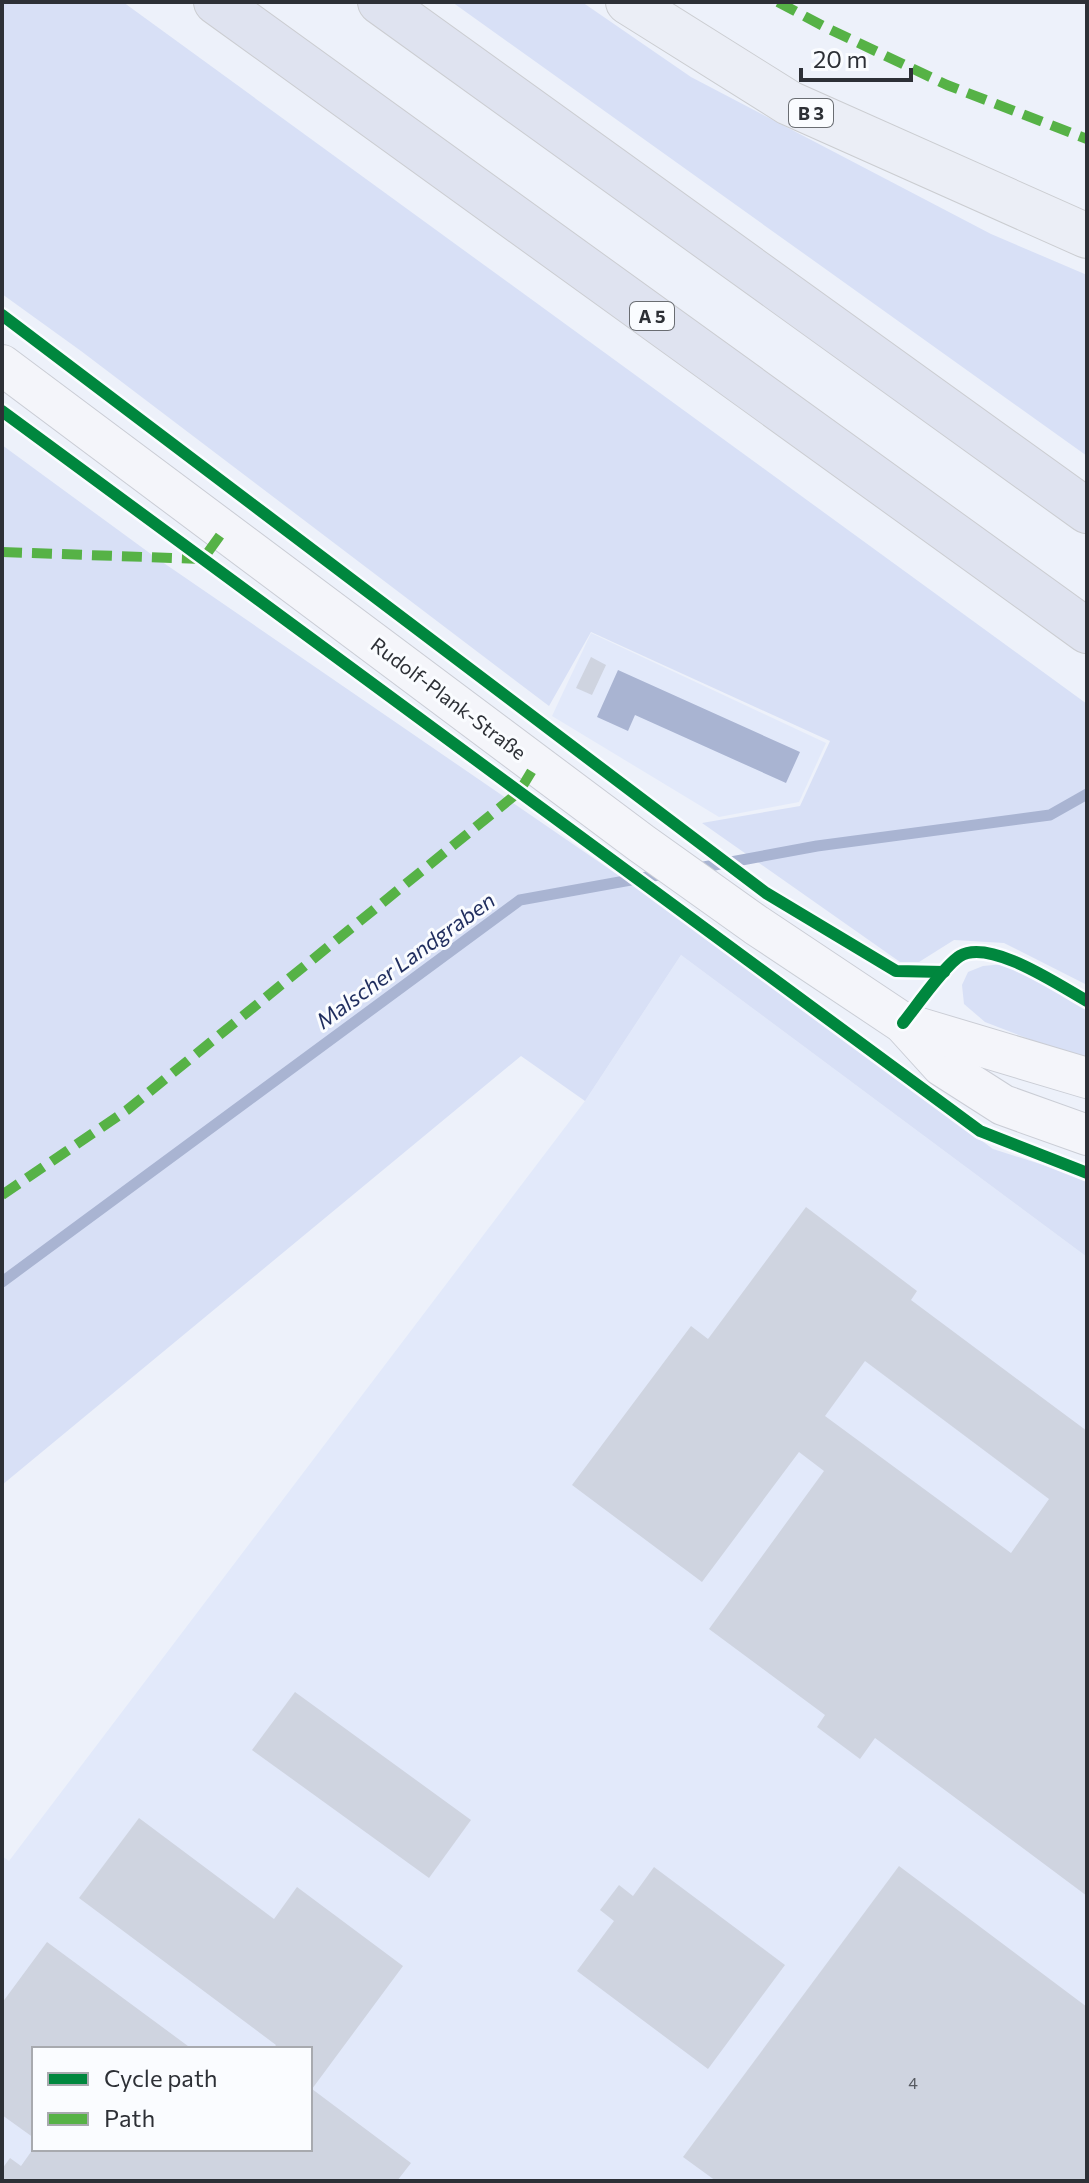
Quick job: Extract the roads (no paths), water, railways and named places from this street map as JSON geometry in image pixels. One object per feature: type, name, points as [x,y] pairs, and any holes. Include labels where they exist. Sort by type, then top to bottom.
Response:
[{"type":"highway","name":"A 5","points":[[216,2],[1087,631]]},
{"type":"highway","points":[[380,2],[1087,511]]},
{"type":"main road","name":"B 3","points":[[628,2],[789,103],[1087,236]]},
{"type":"main road","name":"Rudolf-Plank-Straße","points":[[2,365],[641,843],[903,1023],[942,1066],[1003,1105],[1087,1135]]},
{"type":"main road","name":"Rudolf-Plank-Straße","points":[[903,1023],[1087,1078]]},
{"type":"waterway","name":"Malscher Landgraben","points":[[693,869],[817,846],[1050,815],[1087,794]]},
{"type":"waterway","name":"Malscher Landgraben","points":[[2,1282],[520,900],[664,874]]}]
